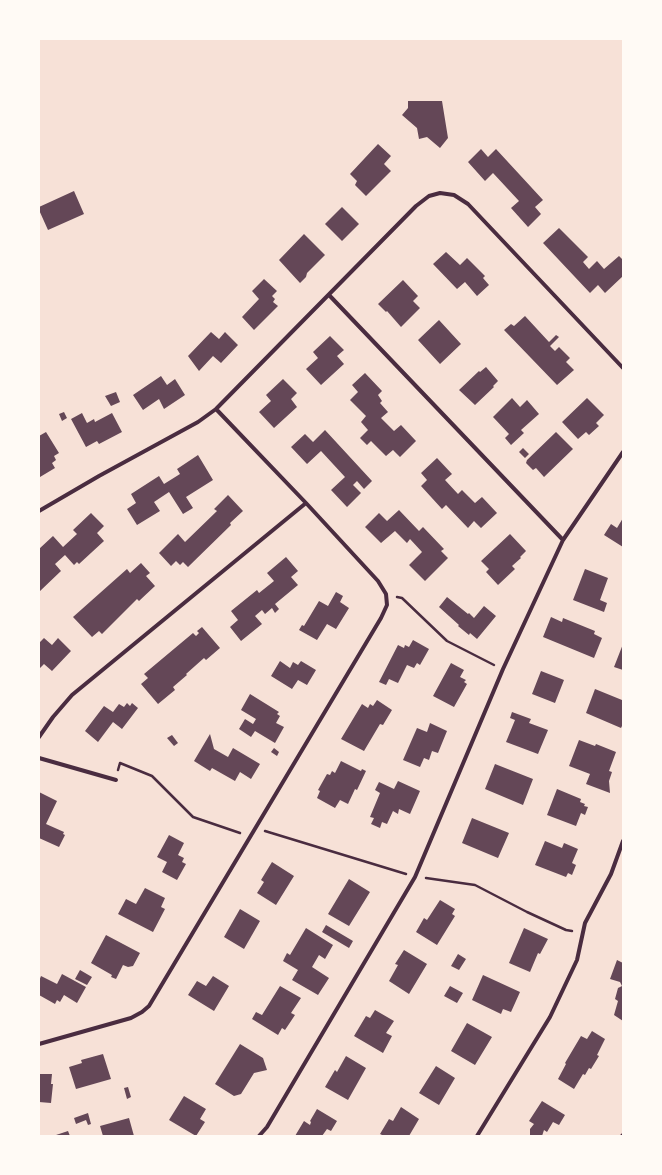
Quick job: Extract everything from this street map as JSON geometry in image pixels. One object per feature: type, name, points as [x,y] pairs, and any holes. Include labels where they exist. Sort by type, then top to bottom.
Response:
[{"type":"street","points":[[39,512],[99,476],[198,422],[216,409],[416,206],[429,196],[440,193],[454,195],[468,204],[623,368]]},
{"type":"street","points":[[329,295],[563,540]]},
{"type":"street","points":[[39,1044],[131,1018],[149,1006],[381,618],[387,605],[386,594],[378,581],[216,409]]},
{"type":"street","points":[[260,1136],[271,1120],[415,877],[503,669],[563,540],[623,452]]},
{"type":"street","points":[[39,737],[53,717],[72,696],[306,504]]},
{"type":"street","points":[[39,758],[116,780]]},
{"type":"street","points":[[476,1136],[550,1017],[577,960],[585,923],[611,874],[623,841]]},
{"type":"path","points":[[386,594],[402,598],[447,641],[503,669]]},
{"type":"path","points":[[116,780],[120,763],[152,776],[193,817],[250,836]]},
{"type":"building","points":[[408,101],[442,101],[448,138],[440,148],[427,137],[419,139],[417,128],[402,115],[408,108]]},
{"type":"building","points":[[378,144],[391,156],[384,164],[391,171],[366,196],[355,185],[357,181],[350,174]]},
{"type":"building","points":[[481,149],[488,157],[496,149],[543,200],[535,207],[541,214],[528,227],[511,208],[519,201],[493,173],[485,181],[468,162]]},
{"type":"building","points":[[74,191],[84,214],[48,230],[39,207]]},
{"type":"building","points":[[342,207],[359,224],[342,241],[325,224]]},
{"type":"building","points":[[559,228],[588,257],[583,262],[589,269],[597,261],[604,269],[619,256],[623,260],[623,276],[605,293],[598,285],[590,293],[543,243]]},
{"type":"building","points":[[304,234],[325,255],[307,273],[306,277],[300,283],[279,260]]},
{"type":"building","points":[[446,252],[460,265],[467,258],[485,276],[483,278],[489,285],[477,296],[465,282],[457,289],[433,264]]},
{"type":"building","points":[[264,279],[277,291],[272,296],[275,299],[273,302],[278,306],[254,330],[242,317],[259,299],[252,291]]},
{"type":"building","points":[[403,280],[418,296],[413,301],[420,308],[401,327],[387,311],[386,312],[378,304]]},
{"type":"building","points":[[525,316],[549,342],[556,335],[559,337],[550,346],[555,351],[559,347],[570,358],[566,362],[574,370],[557,385],[504,330],[511,324],[514,326]]},
{"type":"building","points":[[439,320],[461,344],[440,364],[418,340]]},
{"type":"building","points":[[211,332],[219,339],[225,332],[238,345],[221,363],[213,356],[199,371],[188,356]]},
{"type":"building","points":[[330,336],[344,350],[337,356],[344,364],[321,385],[306,369],[318,358],[313,352]]},
{"type":"building","points":[[486,367],[498,381],[493,386],[494,387],[475,405],[459,390],[479,371],[480,372]]},
{"type":"building","points":[[365,373],[382,391],[378,395],[382,401],[380,403],[388,412],[381,418],[394,431],[401,425],[416,441],[400,457],[393,450],[386,456],[371,441],[367,445],[360,438],[368,430],[361,422],[366,416],[350,400],[358,392],[352,385]]},
{"type":"building","points":[[161,376],[167,385],[175,379],[185,395],[164,409],[159,399],[143,410],[133,395]]},
{"type":"building","points":[[283,379],[297,393],[291,399],[297,407],[274,428],[259,412],[271,401],[266,395]]},
{"type":"building","points":[[116,392],[120,402],[111,406],[105,396]]},
{"type":"building","points":[[512,398],[520,407],[527,400],[539,414],[521,430],[524,433],[511,445],[505,438],[509,434],[493,417]]},
{"type":"building","points":[[587,398],[604,415],[596,423],[599,426],[589,435],[586,432],[578,439],[562,422]]},
{"type":"building","points":[[64,412],[67,418],[62,421],[59,414]]},
{"type":"building","points":[[82,413],[87,423],[94,419],[95,422],[112,413],[122,432],[99,444],[97,441],[86,447],[71,419]]},
{"type":"building","points":[[325,430],[372,481],[364,489],[357,481],[353,485],[361,493],[347,507],[331,490],[345,477],[321,451],[307,464],[291,447],[305,434],[313,442]]},
{"type":"building","points":[[46,432],[59,453],[54,456],[56,460],[52,463],[55,468],[40,477],[39,436]]},
{"type":"building","points":[[556,432],[573,449],[544,477],[536,468],[533,470],[526,463],[527,460]]},
{"type":"building","points":[[523,448],[529,454],[525,458],[519,452]]},
{"type":"building","points":[[198,455],[213,480],[186,497],[193,508],[183,514],[169,492],[154,502],[160,511],[137,525],[127,509],[136,503],[131,494],[159,476],[164,484],[180,474],[177,469]]},
{"type":"building","points":[[437,458],[452,474],[445,480],[458,494],[462,490],[475,503],[482,497],[497,513],[481,528],[474,521],[468,528],[446,505],[442,509],[421,486],[427,480],[421,473]]},
{"type":"building","points":[[228,495],[243,511],[230,523],[231,525],[188,567],[183,562],[180,565],[176,561],[171,566],[159,553],[178,534],[185,542],[217,511],[214,509]]},
{"type":"building","points":[[399,510],[419,531],[423,527],[444,549],[441,551],[448,558],[425,581],[409,565],[422,552],[410,539],[407,543],[395,531],[381,543],[365,527],[379,513],[387,521]]},
{"type":"building","points":[[91,513],[104,526],[97,533],[104,541],[79,564],[77,562],[74,565],[65,555],[55,564],[61,571],[39,592],[39,549],[53,536],[63,547],[77,534],[73,530]]},
{"type":"building","points":[[623,518],[623,547],[604,535],[611,524],[617,528]]},
{"type":"building","points":[[510,534],[526,551],[512,566],[515,569],[498,585],[486,572],[489,569],[481,561]]},
{"type":"building","points":[[286,557],[298,571],[291,577],[298,585],[275,604],[279,609],[275,613],[272,608],[265,614],[262,610],[255,616],[262,624],[241,641],[230,627],[238,620],[231,611],[257,590],[259,593],[274,581],[267,573]]},
{"type":"building","points":[[141,563],[150,573],[146,576],[155,586],[139,601],[137,599],[102,634],[99,631],[92,637],[73,617],[127,569],[130,573]]},
{"type":"building","points":[[585,569],[608,578],[600,600],[607,603],[604,612],[573,600]]},
{"type":"building","points":[[336,592],[343,596],[340,602],[349,608],[336,629],[327,624],[317,640],[299,630],[302,625],[304,626],[319,601],[328,606]]},
{"type":"building","points":[[447,597],[474,618],[484,606],[496,616],[477,639],[470,633],[469,635],[458,626],[459,625],[439,607]]},
{"type":"building","points":[[551,617],[562,622],[563,618],[595,631],[594,634],[602,638],[594,658],[543,637]]},
{"type":"building","points":[[202,627],[220,648],[206,660],[204,658],[186,674],[187,675],[173,687],[175,690],[158,704],[141,684],[148,678],[144,674],[193,633],[196,636],[199,633],[197,631]]},
{"type":"building","points":[[44,638],[52,645],[58,638],[71,651],[52,671],[44,664],[39,669],[39,643]]},
{"type":"building","points":[[413,640],[429,649],[420,665],[417,663],[414,668],[407,665],[398,683],[389,679],[386,685],[379,682],[398,645],[404,648],[405,645],[409,647]]},
{"type":"building","points":[[623,644],[623,670],[614,667]]},
{"type":"building","points":[[280,661],[290,668],[293,662],[298,665],[301,661],[316,670],[307,685],[298,680],[292,689],[271,676]]},
{"type":"building","points":[[451,663],[464,670],[460,677],[466,680],[464,682],[467,684],[454,707],[433,696]]},
{"type":"building","points":[[541,671],[564,680],[555,703],[532,694]]},
{"type":"building","points":[[595,689],[622,700],[623,697],[623,724],[621,728],[586,713]]},
{"type":"building","points":[[250,694],[279,712],[277,714],[280,716],[276,723],[284,727],[275,743],[255,731],[251,737],[239,729],[245,719],[253,724],[256,719],[241,710]]},
{"type":"building","points":[[377,700],[392,710],[383,725],[380,724],[364,751],[341,739],[362,704],[368,708],[370,704],[373,706]]},
{"type":"building","points":[[127,703],[130,706],[132,703],[138,708],[122,729],[113,722],[98,742],[85,731],[104,706],[113,712],[119,704],[124,707]]},
{"type":"building","points":[[512,712],[531,719],[529,723],[548,730],[538,754],[506,742],[515,720],[510,718]]},
{"type":"building","points":[[430,723],[447,731],[438,753],[432,751],[429,760],[424,758],[420,767],[403,760],[417,728],[427,732]]},
{"type":"building","points":[[210,734],[214,749],[228,757],[233,748],[260,764],[251,779],[240,772],[235,781],[212,768],[210,771],[194,761]]},
{"type":"building","points":[[172,735],[178,743],[174,746],[167,738]]},
{"type":"building","points":[[579,740],[595,746],[596,744],[616,752],[609,771],[612,772],[609,781],[610,793],[586,784],[590,774],[569,766]]},
{"type":"building","points":[[274,748],[279,752],[277,756],[271,752]]},
{"type":"building","points":[[341,761],[361,771],[362,769],[366,771],[348,804],[340,800],[335,808],[317,798],[320,791],[318,790],[327,774],[330,775],[332,771],[335,773]]},
{"type":"building","points":[[495,764],[533,779],[523,805],[485,789]]},
{"type":"building","points":[[398,781],[420,791],[410,814],[399,809],[398,814],[393,811],[387,824],[382,822],[380,828],[371,824],[374,818],[370,817],[380,793],[375,790],[379,782],[394,789]]},
{"type":"building","points":[[557,789],[581,799],[580,802],[585,804],[584,806],[588,807],[585,815],[581,813],[576,826],[547,815]]},
{"type":"building","points":[[39,792],[57,801],[46,824],[64,832],[63,834],[65,835],[59,847],[39,838]]},
{"type":"building","points":[[472,818],[509,833],[498,858],[462,843]]},
{"type":"building","points":[[169,835],[184,843],[178,855],[184,858],[182,862],[186,864],[177,880],[162,872],[167,862],[157,857]]},
{"type":"building","points":[[545,841],[562,848],[564,843],[578,849],[572,863],[576,865],[572,875],[568,873],[566,877],[535,865]]},
{"type":"building","points":[[272,862],[294,876],[276,905],[257,893],[264,882],[261,880]]},
{"type":"building","points":[[349,879],[370,892],[349,926],[328,914]]},
{"type":"building","points":[[145,888],[165,898],[161,907],[165,909],[153,932],[118,914],[126,899],[136,904]]},
{"type":"building","points":[[440,900],[455,909],[452,914],[455,916],[437,945],[416,932],[424,918],[427,920]]},
{"type":"building","points":[[240,909],[260,921],[244,949],[224,937]]},
{"type":"building","points":[[326,925],[353,941],[349,948],[322,932]]},
{"type":"building","points":[[306,928],[333,945],[325,959],[319,955],[312,967],[329,978],[318,995],[292,980],[298,970],[283,961],[287,953],[290,955]]},
{"type":"building","points":[[524,928],[548,939],[540,954],[538,953],[530,972],[509,963]]},
{"type":"building","points":[[106,935],[140,953],[133,966],[128,967],[123,965],[116,979],[111,977],[112,975],[91,963]]},
{"type":"building","points":[[404,950],[427,964],[409,994],[389,981],[398,965],[395,964]]},
{"type":"building","points":[[458,954],[466,959],[459,970],[451,966]]},
{"type":"building","points":[[617,960],[623,963],[623,1021],[614,1015],[618,1001],[615,999],[618,988],[622,986],[620,982],[610,979]]},
{"type":"building","points":[[80,970],[92,977],[87,985],[75,979]]},
{"type":"building","points":[[62,974],[86,987],[77,1003],[64,995],[60,1002],[57,1000],[55,1004],[39,995],[39,981],[41,976],[57,984]]},
{"type":"building","points":[[483,975],[520,992],[511,1012],[503,1009],[501,1014],[472,1000]]},
{"type":"building","points":[[213,976],[229,986],[214,1011],[188,995],[197,981],[206,986]]},
{"type":"building","points":[[280,986],[301,998],[291,1013],[295,1015],[285,1030],[282,1028],[278,1035],[252,1019],[256,1012],[262,1015]]},
{"type":"building","points":[[450,986],[463,993],[457,1003],[444,996]]},
{"type":"building","points":[[375,1010],[394,1021],[386,1033],[392,1036],[383,1053],[354,1036],[366,1016],[370,1018]]},
{"type":"building","points":[[467,1023],[492,1037],[475,1065],[451,1051]]},
{"type":"building","points":[[592,1031],[605,1039],[597,1055],[599,1056],[591,1069],[589,1068],[585,1075],[583,1074],[574,1089],[558,1079],[566,1064],[565,1063],[581,1036],[587,1039]]},
{"type":"building","points":[[240,1044],[263,1058],[267,1070],[254,1073],[241,1094],[234,1096],[215,1084]]},
{"type":"building","points":[[103,1054],[111,1079],[76,1089],[69,1067],[82,1063],[81,1060]]},
{"type":"building","points":[[346,1056],[366,1068],[348,1100],[325,1087],[335,1070],[337,1072]]},
{"type":"building","points":[[436,1066],[455,1078],[439,1105],[419,1093]]},
{"type":"building","points":[[39,1074],[52,1074],[51,1084],[53,1084],[51,1103],[39,1102]]},
{"type":"building","points":[[128,1087],[131,1097],[127,1099],[124,1088]]},
{"type":"building","points":[[184,1096],[206,1109],[200,1119],[205,1122],[196,1136],[169,1120]]},
{"type":"building","points":[[542,1101],[565,1115],[559,1125],[553,1122],[547,1132],[544,1130],[542,1136],[530,1136],[530,1129],[534,1124],[529,1121]]},
{"type":"building","points":[[401,1107],[419,1119],[409,1136],[384,1136],[380,1134],[389,1119],[393,1121]]},
{"type":"building","points":[[317,1109],[337,1121],[331,1131],[327,1129],[322,1136],[295,1136],[304,1121],[310,1125],[310,1121]]},
{"type":"building","points":[[88,1113],[91,1124],[88,1125],[86,1120],[76,1124],[74,1118]]},
{"type":"building","points":[[129,1118],[134,1136],[103,1136],[100,1126]]},
{"type":"building","points":[[68,1131],[70,1136],[53,1136]]}]
